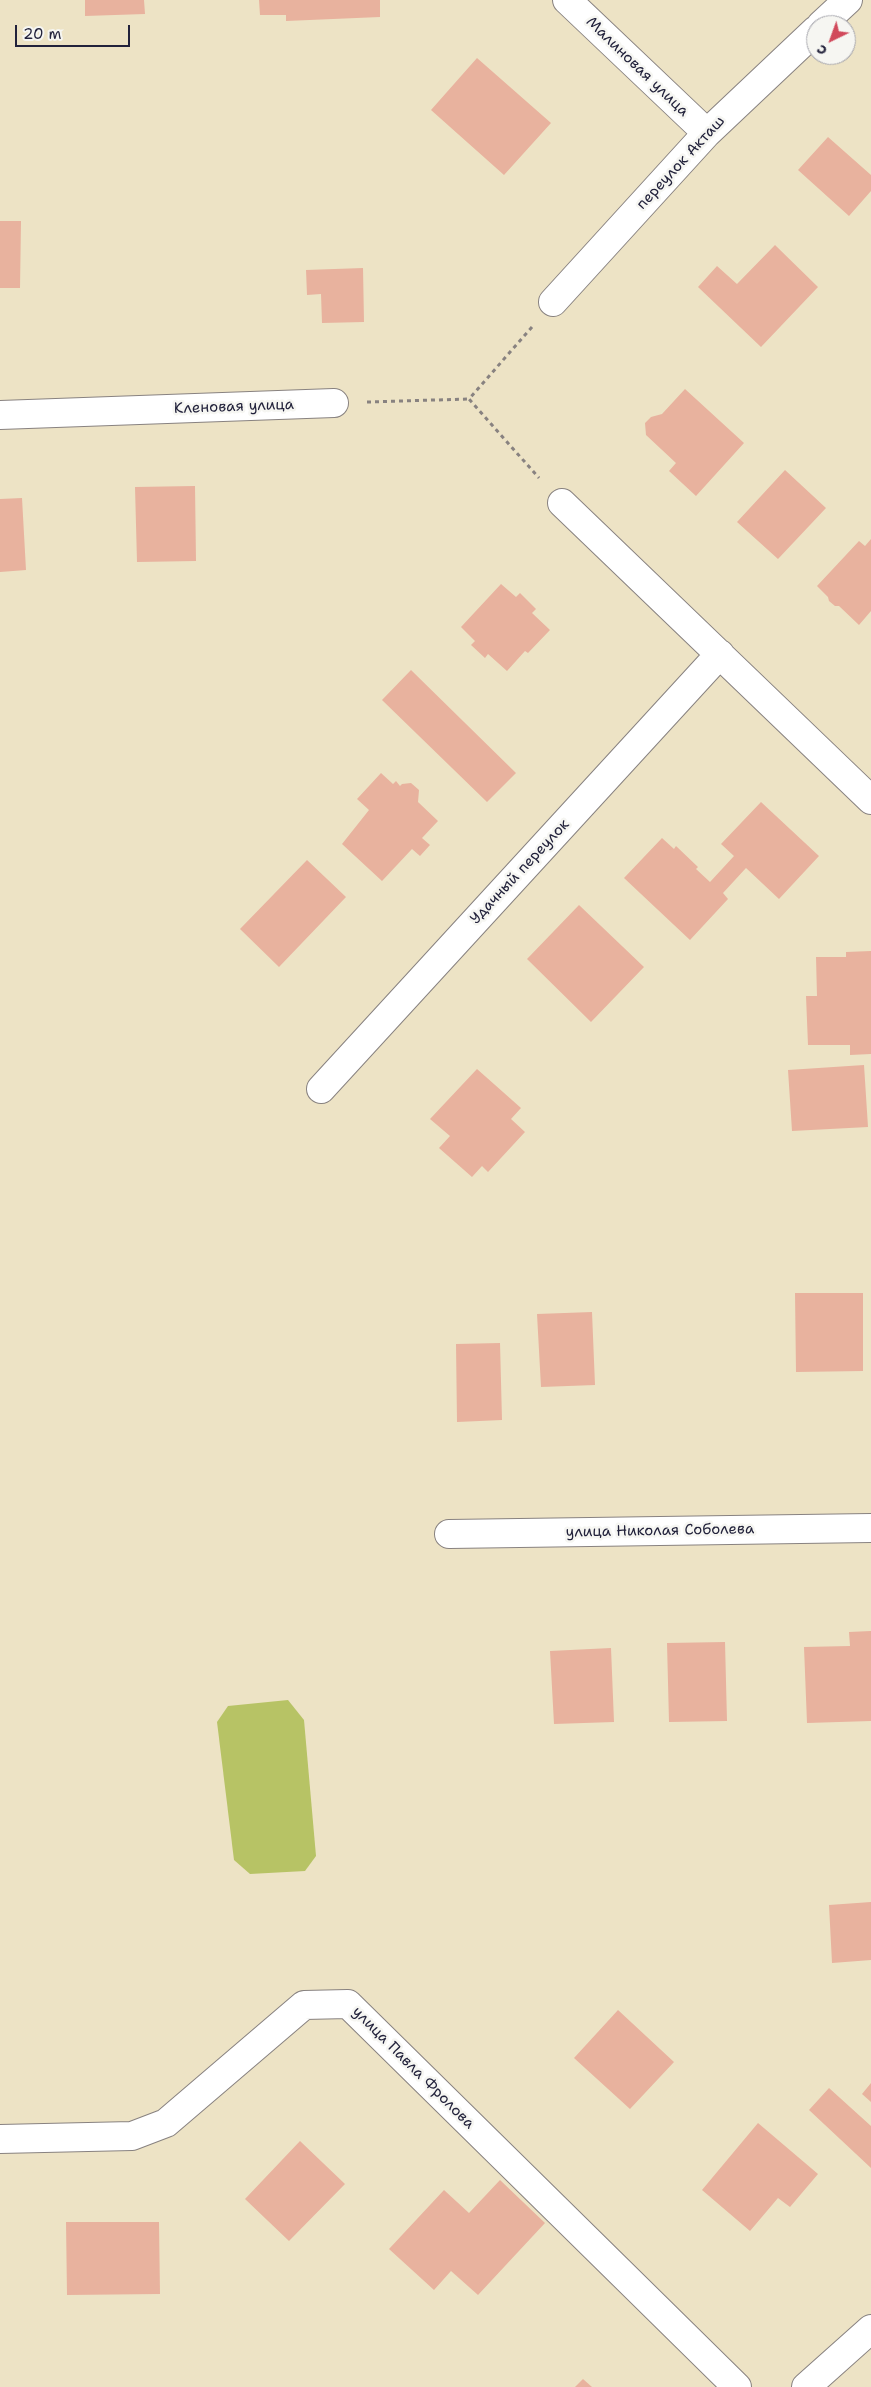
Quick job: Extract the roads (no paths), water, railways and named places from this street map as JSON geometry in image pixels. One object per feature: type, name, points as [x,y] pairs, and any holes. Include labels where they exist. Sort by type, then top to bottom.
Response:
[{"type":"street","name":"Малиновая улица","points":[[567,0],[707,133]]},
{"type":"street","points":[[832,15],[848,0]]},
{"type":"street","name":"переулок Акташ","points":[[553,302],[707,133],[806,39]]},
{"type":"street","name":"Кленовая улица","points":[[0,415],[334,403]]},
{"type":"street","points":[[562,503],[871,800]]},
{"type":"street","name":"Удачный переулок","points":[[321,1090],[720,654]]},
{"type":"street","name":"улица Николая Соболева","points":[[449,1534],[871,1528]]},
{"type":"street","name":"улица Павла Фролова","points":[[0,2139],[132,2136],[141,2133],[166,2123],[304,2004],[348,2004],[737,2387]]},
{"type":"street","points":[[806,2387],[871,2329]]}]
